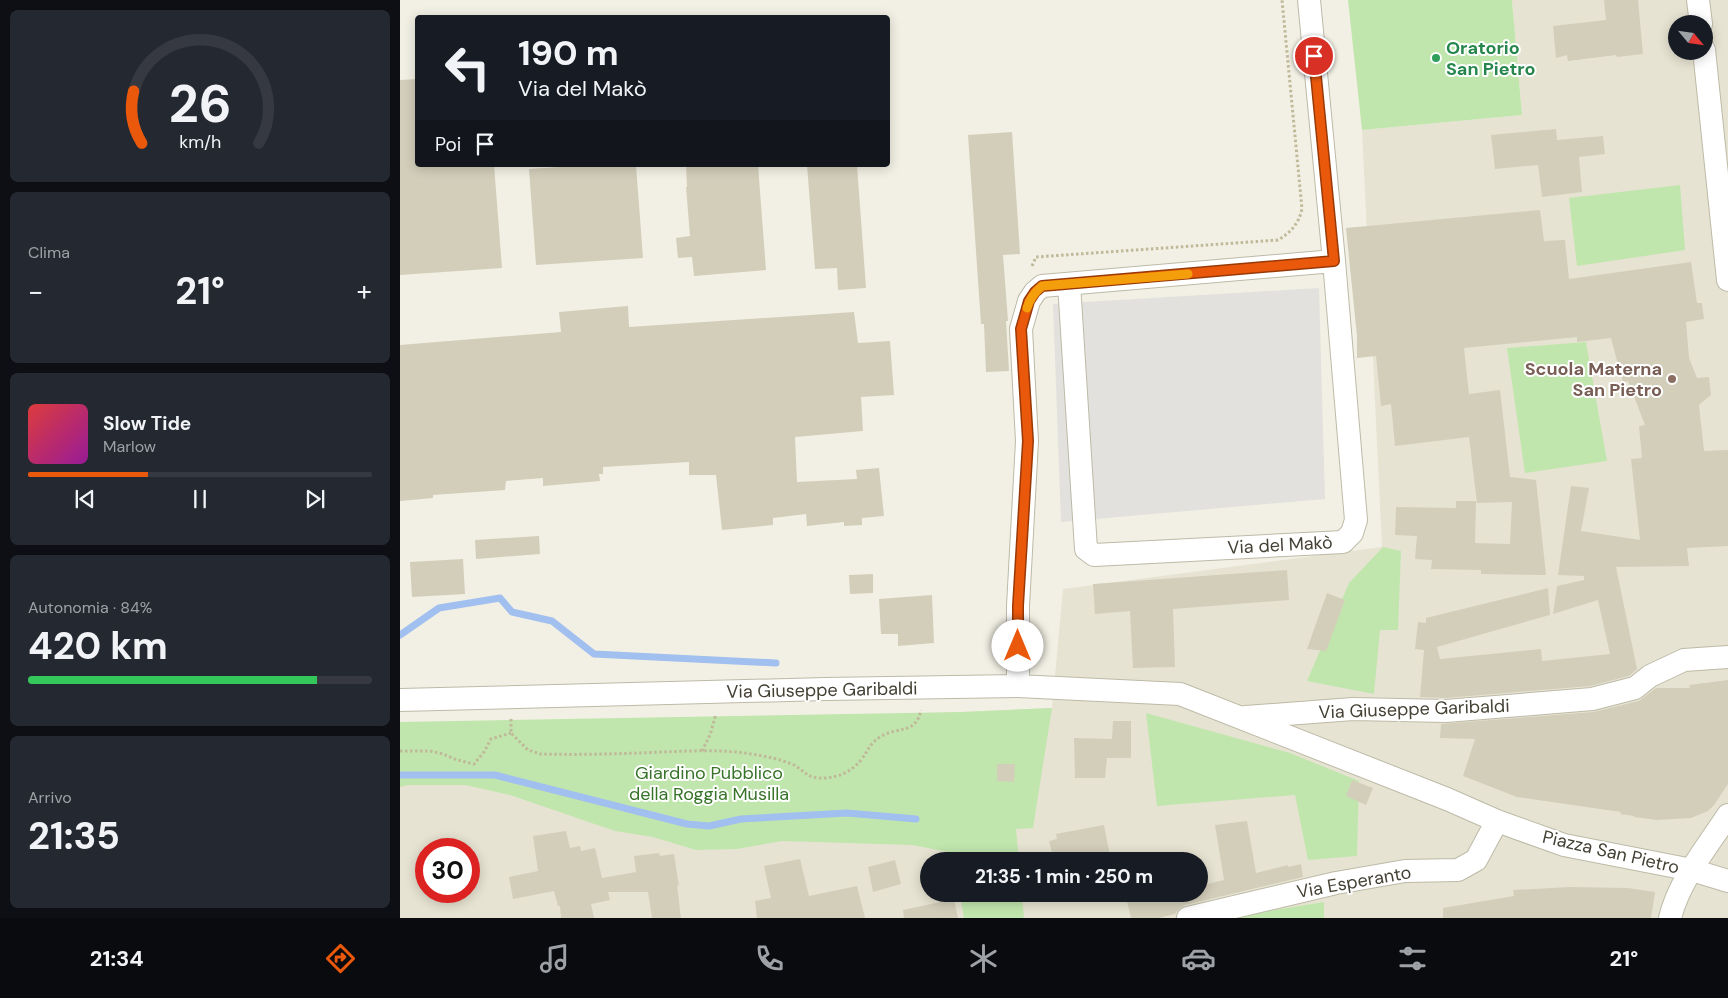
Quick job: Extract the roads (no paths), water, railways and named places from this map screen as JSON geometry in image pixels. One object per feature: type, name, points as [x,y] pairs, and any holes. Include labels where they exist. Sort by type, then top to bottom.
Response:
[{"type":"street","name":"Via del Makò","points":[[1069,284],[1086,549],[1094,555],[1343,542],[1352,533],[1356,520],[1309,0]]},
{"type":"street","points":[[1698,0],[1700,15]]},
{"type":"street","points":[[1705,60],[1728,280]]},
{"type":"street","points":[[1018,686],[1018,606],[1028,441],[1021,329],[1029,301],[1035,292],[1042,286],[1334,261]]},
{"type":"street","name":"Via Giuseppe Garibaldi","points":[[1240,717],[1353,709],[1446,711],[1592,698],[1635,688],[1650,676],[1684,660],[1728,656]]},
{"type":"street","name":"Via Giuseppe Garibaldi","points":[[400,700],[1018,686],[1180,694],[1447,799]]},
{"type":"street","name":"Piazza San Pietro","points":[[1447,799],[1496,821],[1564,845],[1692,870],[1728,881]]},
{"type":"street","points":[[1670,918],[1673,905],[1692,870],[1728,815]]},
{"type":"street","name":"Via Esperanto","points":[[1188,918],[1336,883],[1404,870],[1458,870],[1476,860],[1496,821]]},
{"type":"waterway","points":[[400,635],[439,608],[500,598],[512,612],[552,621],[594,654],[776,663]]},
{"type":"waterway","points":[[400,775],[495,775],[687,824],[709,826],[741,819],[847,813],[916,819]]},
{"type":"place","name":"Oratorio San Pietro","points":[[1436,58]]},
{"type":"place","name":"Scuola Materna San Pietro","points":[[1672,379]]},
{"type":"park label","name":"Giardino Pubblico della Roggia Musilla","points":[[709,783]]}]
